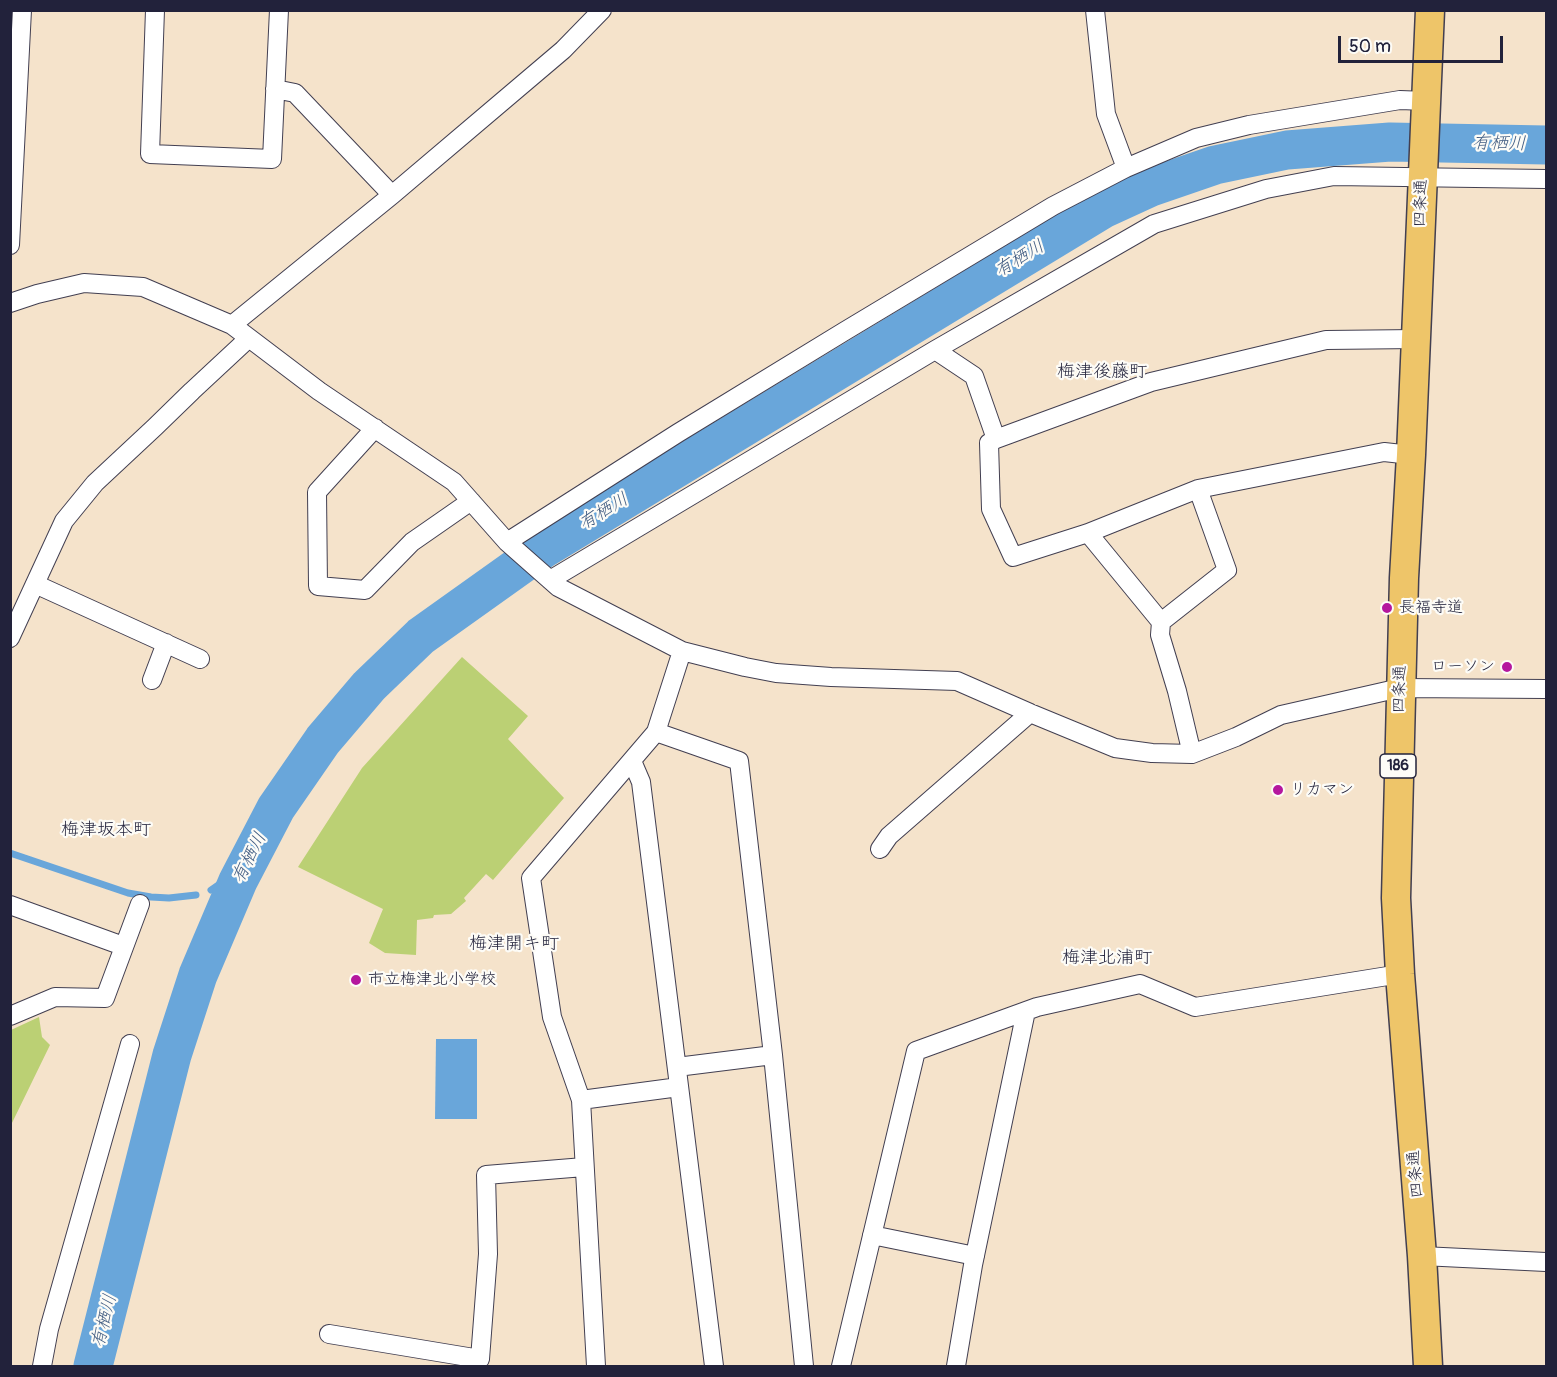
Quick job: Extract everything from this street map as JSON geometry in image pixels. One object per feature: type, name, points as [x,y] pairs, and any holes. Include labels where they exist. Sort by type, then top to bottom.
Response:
[{"type":"main road","name":"四条通","points":[[1428,1366],[1396,898],[1404,578],[1430,10]]},
{"type":"street","points":[[10,245],[22,10]]},
{"type":"street","points":[[155,10],[150,154],[272,159],[279,10]]},
{"type":"street","points":[[232,325],[392,195],[563,50],[602,10]]},
{"type":"street","points":[[1095,10],[1106,114],[1125,168]]},
{"type":"street","points":[[275,89],[295,93],[392,195]]},
{"type":"street","points":[[510,545],[840,325],[1125,168],[1196,138],[1249,125],[1400,100],[1425,109]]},
{"type":"street","points":[[547,577],[1154,224],[1266,189],[1334,176],[1422,172],[1546,179]]},
{"type":"street","points":[[10,303],[84,283],[143,287],[232,325],[319,391],[454,482],[510,545],[558,587],[682,651],[745,667],[776,673],[831,677],[957,681],[1115,748],[1152,753],[1192,754],[1236,737],[1281,715],[1400,688],[1546,690]]},
{"type":"street","points":[[10,638],[64,520],[94,483],[249,338]]},
{"type":"street","points":[[1411,455],[1384,452],[1198,489],[1088,533],[1013,557],[990,509],[989,443],[996,439],[1151,382],[1326,340],[1416,339]]},
{"type":"street","points":[[935,350],[974,376],[996,439]]},
{"type":"street","points":[[375,428],[317,492],[318,586],[365,590],[412,542],[471,501]]},
{"type":"street","points":[[1161,622],[1227,570],[1198,489]]},
{"type":"street","points":[[1088,533],[1161,622],[1160,635],[1177,691],[1192,754]]},
{"type":"street","points":[[35,584],[200,658]]},
{"type":"street","points":[[152,680],[166,643]]},
{"type":"street","points":[[596,1366],[581,1100],[552,1017],[531,878],[656,732],[682,651]]},
{"type":"street","points":[[880,849],[889,836],[1030,713]]},
{"type":"street","points":[[656,732],[739,761],[773,1055],[804,1366]]},
{"type":"street","points":[[632,761],[641,782],[714,1366]]},
{"type":"street","points":[[10,1016],[56,998],[105,998],[140,904]]},
{"type":"street","points":[[10,905],[123,946]]},
{"type":"street","points":[[841,1366],[916,1051],[1037,1007],[1140,984],[1195,1007],[1400,974]]},
{"type":"street","points":[[956,1366],[975,1256],[1026,1011]]},
{"type":"street","points":[[42,1366],[50,1329],[130,1044]]},
{"type":"street","points":[[677,1067],[773,1055]]},
{"type":"street","points":[[581,1100],[679,1087]]},
{"type":"street","points":[[329,1334],[480,1359],[488,1254],[486,1175],[584,1167]]},
{"type":"street","points":[[872,1235],[975,1256]]},
{"type":"street","points":[[1422,1256],[1546,1262]]},
{"type":"green space","points":[[462,657],[528,716],[508,739],[564,798],[493,880],[486,874],[464,898],[466,901],[451,914],[434,915],[433,918],[417,920],[416,955],[385,953],[369,943],[383,909],[298,867],[362,768]]},
{"type":"green space","points":[[39,1017],[42,1037],[50,1045],[11,1125],[11,1030]]},
{"type":"water","points":[[436,1039],[477,1039],[477,1119],[435,1119]]},
{"type":"waterway","name":"有栖川","points":[[93,1366],[172,1055],[198,975],[238,881],[276,808],[323,740],[369,686],[421,636],[543,549],[1103,209],[1151,187],[1215,165],[1287,150],[1390,142],[1546,145]]},
{"type":"waterway","points":[[10,853],[128,893],[169,898],[196,895]]},
{"type":"waterway","points":[[211,890],[244,867]]},
{"type":"place","name":"長福寺道","points":[[1387,608]]},
{"type":"place","name":"ローソン","points":[[1507,667]]},
{"type":"place","name":"リカマン","points":[[1278,790]]},
{"type":"place","name":"市立梅津北小学校","points":[[356,980]]},
{"type":"district","name":"梅津後藤町","points":[[1102,372]]},
{"type":"district","name":"梅津坂本町","points":[[106,830]]},
{"type":"district","name":"梅津開キ町","points":[[514,944]]},
{"type":"district","name":"梅津北浦町","points":[[1107,958]]}]
